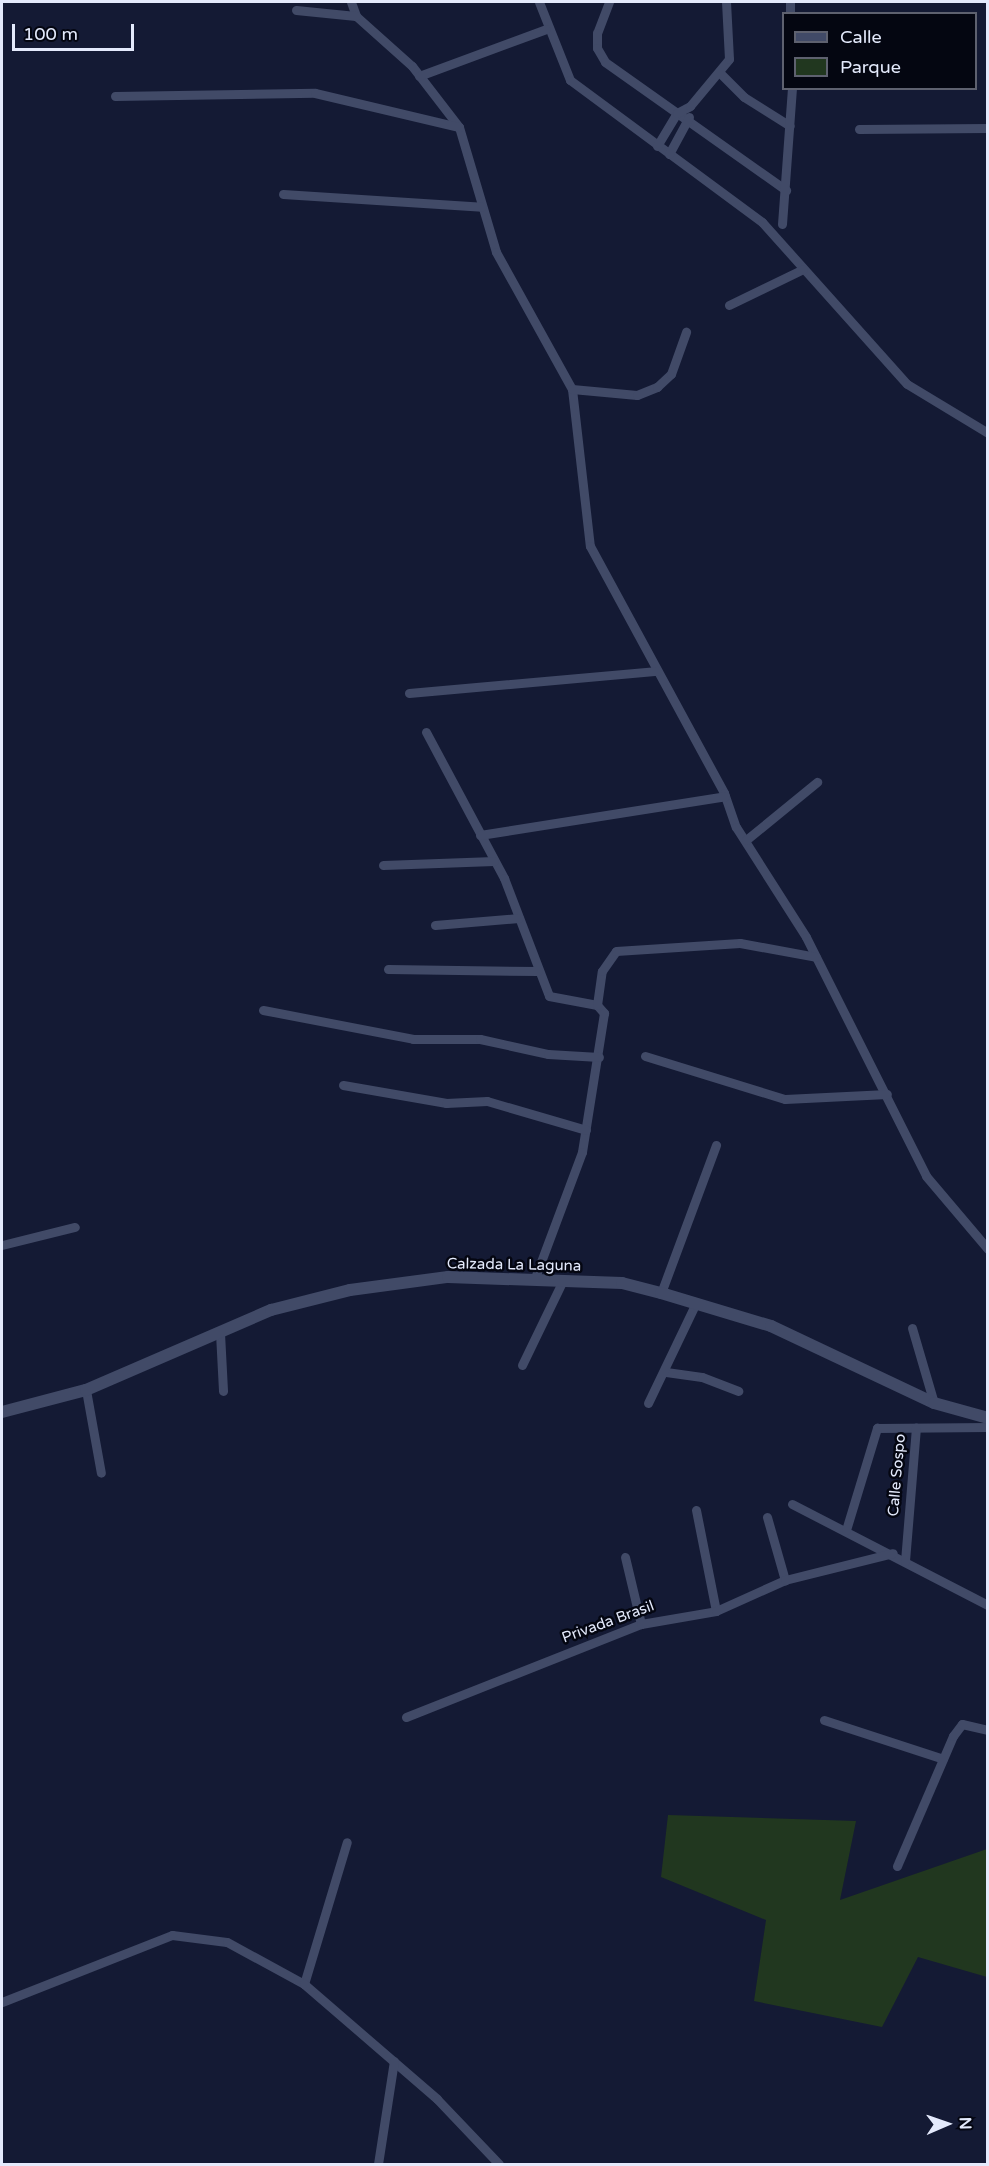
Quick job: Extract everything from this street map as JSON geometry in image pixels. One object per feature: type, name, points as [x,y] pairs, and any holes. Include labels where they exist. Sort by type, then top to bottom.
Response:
[{"type":"street","points":[[351,2],[356,16],[419,76],[459,127],[482,207],[505,272],[573,389],[590,546],[725,796],[746,840],[816,957],[887,1094],[926,1176],[987,1249]]},
{"type":"street","points":[[538,2],[546,29],[570,80],[762,222],[907,384],[987,434]]},
{"type":"street","points":[[609,2],[597,33],[597,48],[605,62],[786,190]]},
{"type":"street","points":[[657,146],[677,112],[690,106],[729,59],[726,2]]},
{"type":"street","points":[[297,10],[356,16]]},
{"type":"street","points":[[419,76],[546,29]]},
{"type":"street","points":[[718,72],[744,97],[790,126]]},
{"type":"street","points":[[782,224],[792,90]]},
{"type":"street","points":[[115,96],[315,93],[459,127]]},
{"type":"street","points":[[669,154],[689,121],[690,106]]},
{"type":"street","points":[[859,129],[987,128]]},
{"type":"street","points":[[283,194],[482,207]]},
{"type":"street","points":[[729,305],[803,269]]},
{"type":"street","points":[[573,389],[637,395],[657,387],[670,374],[686,332]]},
{"type":"street","points":[[409,693],[657,671]]},
{"type":"street","points":[[426,732],[494,861],[549,996],[597,1005],[604,1013],[586,1130],[535,1278]]},
{"type":"street","points":[[746,840],[818,782]]},
{"type":"street","points":[[480,835],[725,796]]},
{"type":"street","points":[[383,865],[494,861]]},
{"type":"street","points":[[435,925],[519,918]]},
{"type":"street","points":[[597,1005],[602,971],[616,951],[740,943],[816,957]]},
{"type":"street","points":[[388,969],[538,971]]},
{"type":"street","points":[[263,1010],[413,1039],[493,1040],[548,1054],[599,1057]]},
{"type":"street","points":[[645,1056],[785,1099],[887,1094]]},
{"type":"street","points":[[343,1085],[446,1103],[487,1101],[586,1130]]},
{"type":"street","points":[[661,1293],[716,1145]]},
{"type":"street","points":[[2,1245],[75,1227]]},
{"type":"street","name":"Calzada La Laguna","points":[[2,1412],[86,1389],[271,1310],[351,1290],[448,1277],[535,1278],[622,1283],[661,1293],[771,1326],[934,1403],[987,1419]]},
{"type":"street","points":[[522,1365],[563,1280]]},
{"type":"street","points":[[648,1403],[666,1372],[696,1303]]},
{"type":"street","points":[[912,1328],[934,1403]]},
{"type":"street","points":[[220,1333],[223,1390]]},
{"type":"street","points":[[666,1372],[702,1377],[738,1391]]},
{"type":"street","points":[[86,1389],[101,1473]]},
{"type":"street","points":[[846,1530],[873,1431],[883,1424],[916,1426]]},
{"type":"street","name":"Calle Sospo","points":[[905,1562],[916,1426],[987,1427]]},
{"type":"street","points":[[792,1504],[893,1553],[905,1562],[987,1605]]},
{"type":"street","points":[[696,1510],[716,1611]]},
{"type":"street","points":[[767,1517],[785,1580]]},
{"type":"street","name":"Privada Brasil","points":[[406,1717],[641,1624],[716,1611],[785,1580],[893,1553]]},
{"type":"street","points":[[625,1557],[641,1624]]},
{"type":"street","points":[[824,1720],[943,1759]]},
{"type":"street","points":[[897,1866],[943,1759],[964,1724],[987,1730]]},
{"type":"street","points":[[304,1984],[347,1842]]},
{"type":"street","points":[[2,2002],[172,1935],[189,1934],[227,1942],[304,1984],[394,2061],[499,2164]]},
{"type":"street","points":[[378,2164],[394,2061]]},
{"type":"green space","points":[[668,1815],[856,1821],[840,1900],[987,1849],[987,1977],[918,1957],[882,2027],[754,2001],[766,1920],[661,1877]]}]
